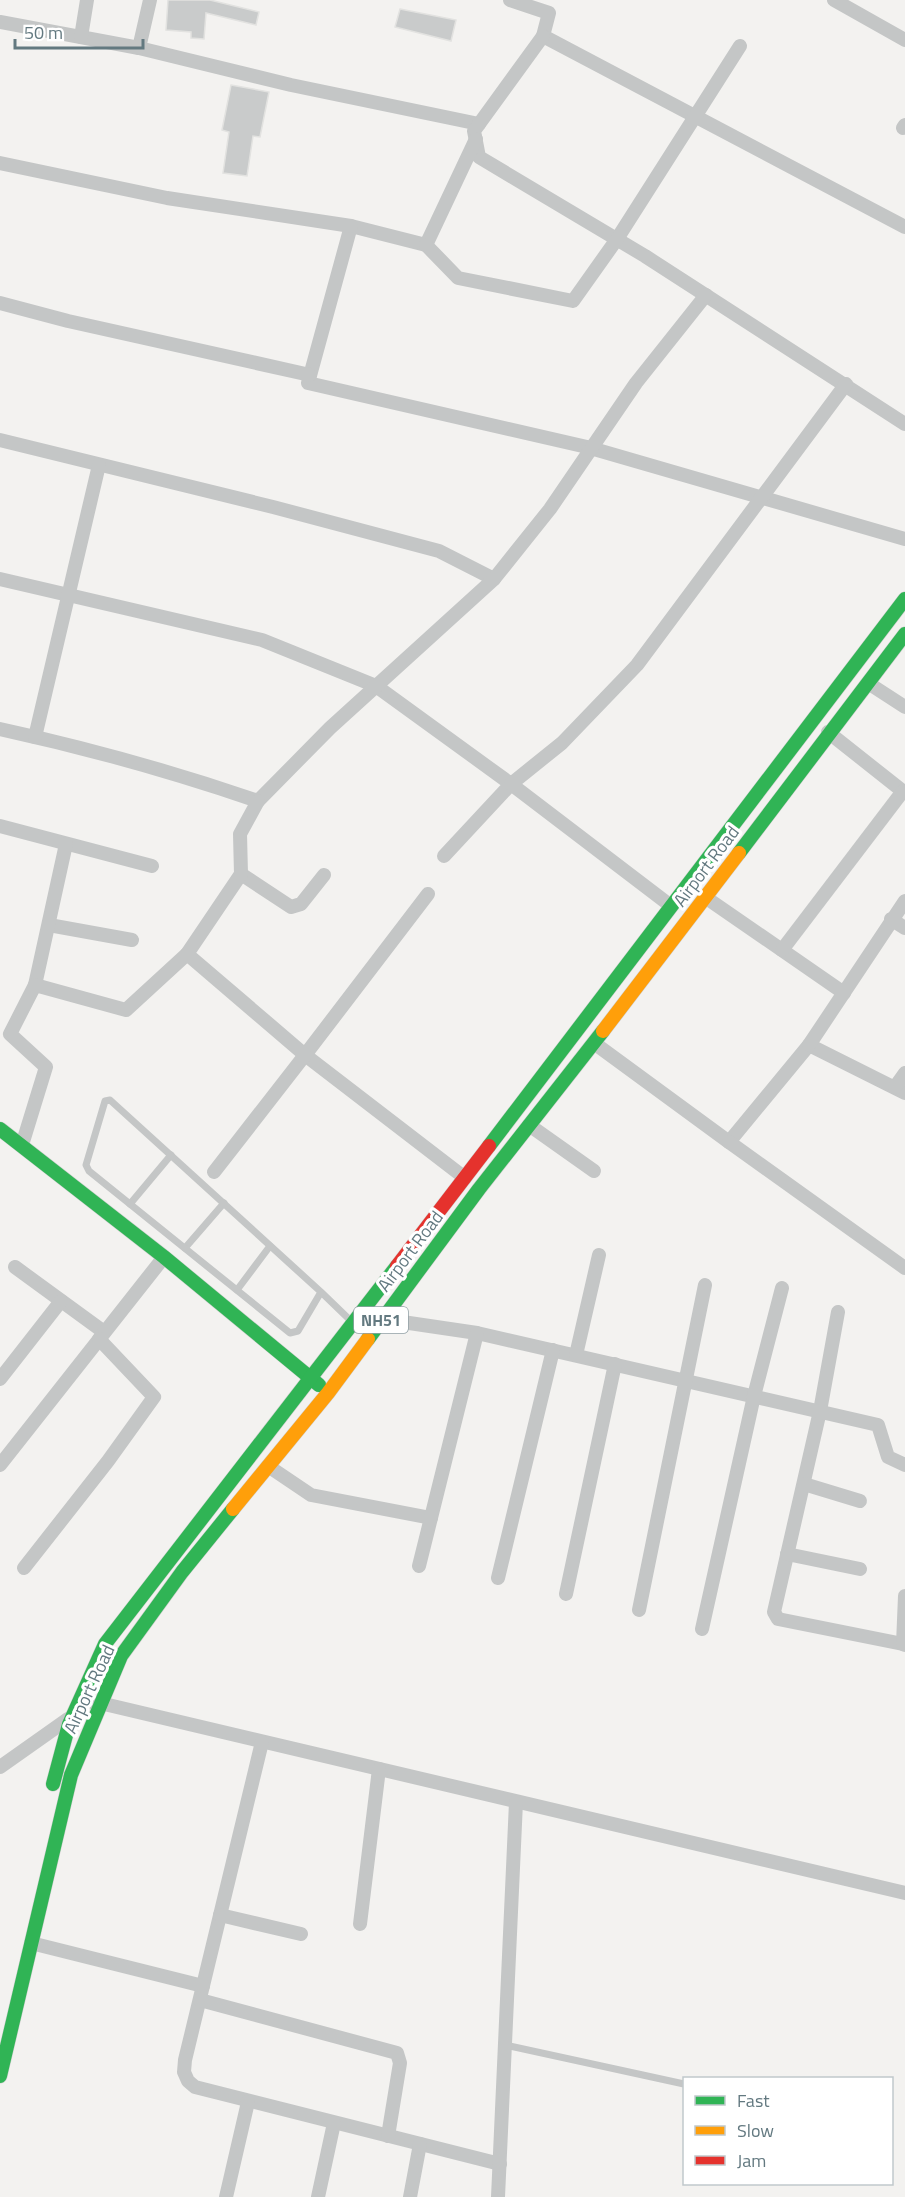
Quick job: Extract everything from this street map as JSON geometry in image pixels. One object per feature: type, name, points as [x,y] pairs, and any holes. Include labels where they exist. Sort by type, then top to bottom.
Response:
[{"type":"main road","name":"Airport Road","points":[[51,1794],[72,1716],[105,1644],[465,1178],[905,599]]},
{"type":"main road","name":"Airport Road","points":[[0,2076],[71,1775],[121,1656],[182,1572],[328,1393],[529,1125],[905,634]]},
{"type":"main road","points":[[0,1129],[164,1257],[328,1393]]},
{"type":"street","points":[[81,37],[87,0]]},
{"type":"street","points":[[139,48],[150,0]]},
{"type":"street","points":[[510,0],[549,14],[543,36],[474,130],[479,157],[617,239],[905,424]]},
{"type":"street","points":[[834,0],[905,40]]},
{"type":"street","points":[[0,22],[139,48],[291,85],[479,124]]},
{"type":"street","points":[[543,36],[697,115],[905,227]]},
{"type":"street","points":[[0,163],[167,198],[351,226],[426,244],[458,278],[573,301],[617,239],[740,46]]},
{"type":"street","points":[[426,244],[476,139]]},
{"type":"street","points":[[351,226],[308,383],[592,448],[905,539]]},
{"type":"street","points":[[35,985],[126,1010],[187,954],[241,874],[240,834],[258,801],[330,728],[494,579],[550,509],[636,383],[706,295]]},
{"type":"street","points":[[0,303],[68,321],[310,375]]},
{"type":"street","points":[[444,856],[511,784],[562,743],[637,665],[846,384]]},
{"type":"street","points":[[0,440],[273,507],[438,551],[494,579]]},
{"type":"street","points":[[35,736],[99,465]]},
{"type":"street","points":[[0,579],[262,640],[376,686],[511,784],[671,906]]},
{"type":"street","points":[[868,683],[905,707]]},
{"type":"street","points":[[0,729],[35,736],[179,775],[258,801]]},
{"type":"street","points":[[782,950],[904,792],[828,732]]},
{"type":"street","points":[[0,826],[152,866]]},
{"type":"street","points":[[22,1145],[46,1067],[5,1030],[35,985],[66,844]]},
{"type":"street","points":[[241,874],[291,907],[301,904],[324,875]]},
{"type":"street","points":[[214,1172],[429,894]]},
{"type":"street","points":[[705,897],[844,993]]},
{"type":"street","points":[[729,1142],[809,1045],[905,901]]},
{"type":"street","points":[[891,919],[905,927]]},
{"type":"street","points":[[48,925],[132,940]]},
{"type":"street","points":[[187,954],[305,1055],[465,1178]]},
{"type":"street","points":[[594,1043],[905,1268]]},
{"type":"street","points":[[809,1045],[900,1090],[905,1073]]},
{"type":"street","points":[[529,1125],[594,1171]]},
{"type":"street","points":[[576,1355],[599,1254]]},
{"type":"street","points":[[0,1465],[164,1257]]},
{"type":"street","points":[[15,1267],[62,1301],[102,1336],[154,1397],[108,1461],[24,1568]]},
{"type":"street","points":[[639,1610],[705,1285]]},
{"type":"street","points":[[702,1629],[754,1396],[782,1288]]},
{"type":"street","points":[[0,1379],[62,1301]]},
{"type":"street","points":[[838,1312],[820,1411],[774,1612],[778,1619],[904,1644],[905,1596]]},
{"type":"street","points":[[382,1319],[477,1333],[878,1425],[888,1457],[905,1465]]},
{"type":"street","points":[[419,1566],[477,1333]]},
{"type":"street","points":[[498,1578],[553,1350]]},
{"type":"street","points":[[566,1594],[615,1364]]},
{"type":"street","points":[[268,1466],[311,1495],[431,1518]]},
{"type":"street","points":[[804,1484],[860,1501]]},
{"type":"street","points":[[787,1554],[860,1569]]},
{"type":"street","points":[[0,1767],[72,1716],[100,1703],[905,1893]]},
{"type":"street","points":[[262,1742],[185,2060],[184,2072],[188,2081],[195,2087],[248,2102],[500,2164]]},
{"type":"street","points":[[360,1924],[379,1769]]},
{"type":"street","points":[[498,2197],[516,1802]]},
{"type":"street","points":[[220,1915],[301,1934]]},
{"type":"street","points":[[31,1943],[203,1986]]},
{"type":"street","points":[[200,2000],[397,2053],[400,2063],[388,2136]]},
{"type":"street","points":[[226,2197],[248,2102]]},
{"type":"street","points":[[318,2197],[334,2123]]},
{"type":"street","points":[[410,2197],[420,2144]]},
{"type":"lane","points":[[321,1292],[298,1331],[293,1334],[87,1168],[105,1101],[110,1100],[224,1203],[321,1292],[352,1322]]},
{"type":"lane","points":[[130,1204],[171,1155]]},
{"type":"lane","points":[[185,1248],[224,1203]]},
{"type":"lane","points":[[237,1290],[270,1246]]},
{"type":"lane","points":[[505,2046],[683,2084]]},
{"type":"building","points":[[168,0],[210,0],[259,12],[256,25],[206,13],[204,39],[191,38],[191,32],[166,30]]},
{"type":"building","points":[[400,9],[456,20],[451,41],[395,27]]},
{"type":"building","points":[[231,85],[269,92],[260,137],[253,136],[247,176],[223,173],[229,132],[222,130]]},
{"type":"traffic: fast","points":[[489,1146],[905,599]]},
{"type":"traffic: fast","points":[[739,853],[905,634]]},
{"type":"traffic: fast","points":[[368,1339],[479,1189],[603,1031]]},
{"type":"traffic: fast","points":[[0,1129],[164,1257],[319,1385]]},
{"type":"traffic: fast","points":[[53,1784],[69,1724],[105,1644],[397,1266]]},
{"type":"traffic: fast","points":[[0,2076],[71,1775],[121,1656],[182,1572],[233,1509]]},
{"type":"traffic: slow","points":[[603,1031],[739,853]]},
{"type":"traffic: slow","points":[[233,1509],[328,1393],[368,1339]]},
{"type":"traffic: jam","points":[[397,1266],[489,1146]]}]
